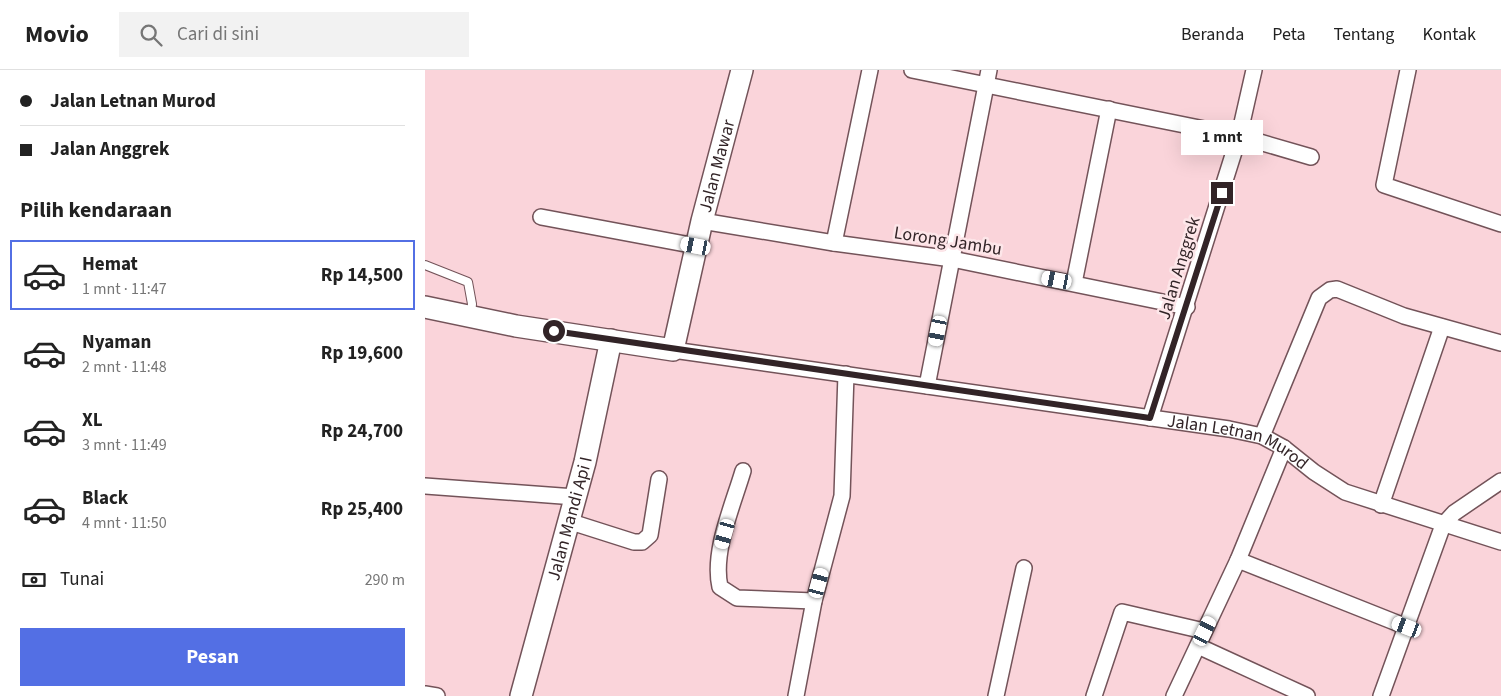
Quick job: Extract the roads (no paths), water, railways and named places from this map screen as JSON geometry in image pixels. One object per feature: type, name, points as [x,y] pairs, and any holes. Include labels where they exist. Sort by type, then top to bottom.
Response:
[{"type":"street","name":"Jalan Mawar","points":[[673,350],[702,221],[742,70]]},
{"type":"street","points":[[834,243],[870,70]]},
{"type":"street","points":[[912,70],[987,77],[1109,109],[1239,136],[1311,157]]},
{"type":"street","name":"Jalan Anggrek","points":[[1150,418],[1187,307],[1239,136],[1254,70]]},
{"type":"street","points":[[1408,70],[1384,185],[1501,224]]},
{"type":"street","points":[[927,386],[987,77]]},
{"type":"street","points":[[1074,283],[1109,109]]},
{"type":"street","points":[[541,217],[696,246]]},
{"type":"street","name":"Lorong Jambu","points":[[702,221],[834,243],[952,259],[1187,307]]},
{"type":"street","points":[[1262,436],[1319,298],[1325,293],[1337,289],[1404,316],[1501,343]]},
{"type":"street","name":"Jalan Letnan Murod","points":[[425,307],[673,350],[1150,418],[1262,436],[1284,448],[1314,472],[1345,492],[1443,525],[1501,542]]},
{"type":"street","points":[[1381,505],[1441,326]]},
{"type":"street","name":"Jalan Mandi Api I","points":[[521,696],[575,497],[611,340]]},
{"type":"street","points":[[796,696],[814,600],[842,496],[847,374]]},
{"type":"street","points":[[1174,696],[1238,560],[1284,448]]},
{"type":"street","points":[[743,471],[720,549],[717,576],[720,587],[737,598],[814,600]]},
{"type":"street","points":[[568,522],[634,542],[642,542],[649,535],[659,479]]},
{"type":"street","points":[[1381,696],[1443,525],[1454,513],[1501,481]]},
{"type":"street","points":[[425,486],[575,497]]},
{"type":"street","points":[[1238,560],[1407,627]]},
{"type":"street","points":[[996,696],[1024,568]]},
{"type":"street","points":[[1094,696],[1122,612],[1205,631]]},
{"type":"street","points":[[1197,646],[1307,696]]},
{"type":"street","points":[[425,694],[437,696]]},
{"type":"lane","points":[[425,265],[468,282],[472,304],[471,316]]}]
